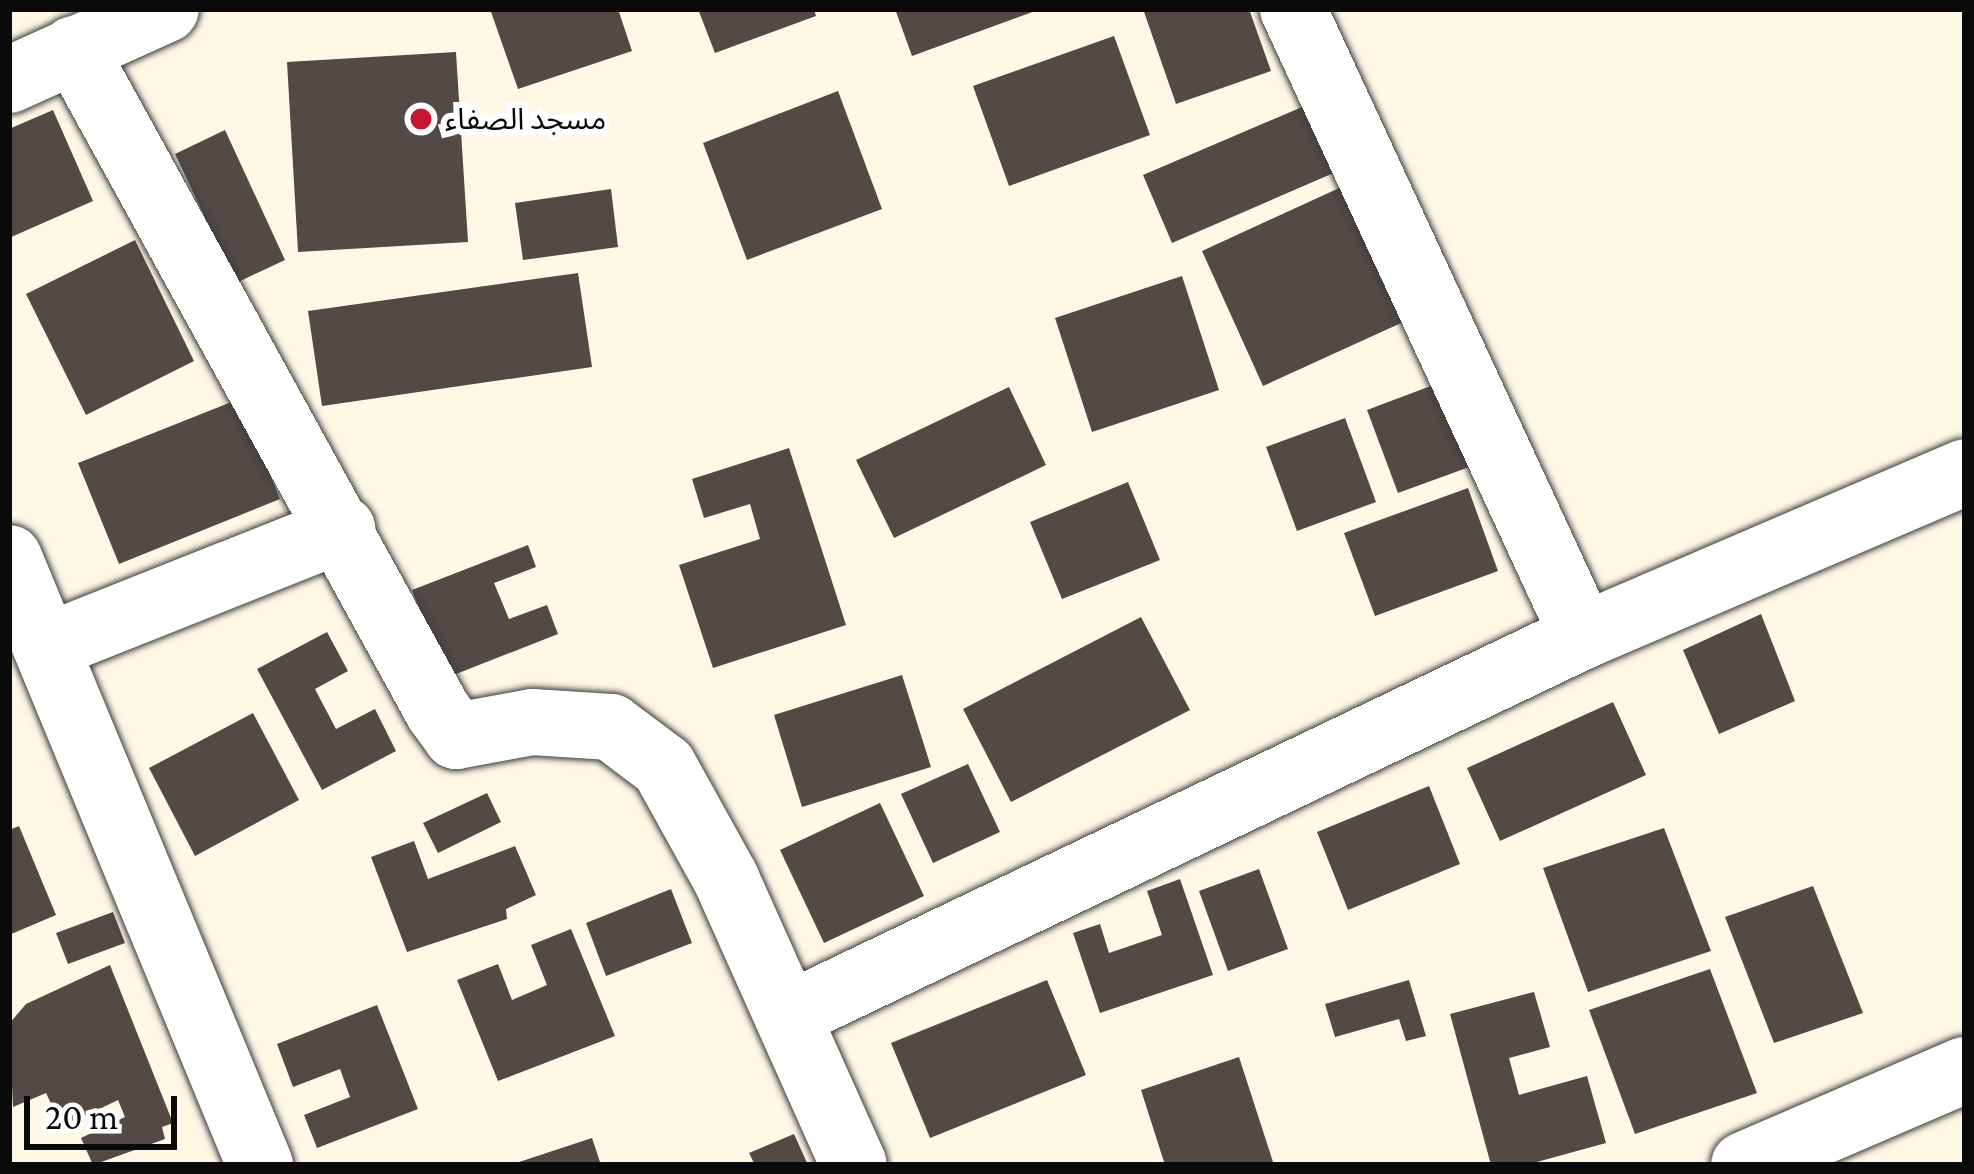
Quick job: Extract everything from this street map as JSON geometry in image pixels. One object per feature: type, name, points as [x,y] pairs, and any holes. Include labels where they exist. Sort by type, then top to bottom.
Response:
[{"type":"street","points":[[9,80],[166,9]]},
{"type":"street","points":[[1293,9],[1583,637]]},
{"type":"street","points":[[74,49],[456,736],[532,722],[611,727],[664,767],[789,1015],[854,1165]]},
{"type":"street","points":[[789,1015],[1583,637],[1965,472]]},
{"type":"street","points":[[46,647],[342,529]]},
{"type":"street","points":[[9,558],[260,1165]]},
{"type":"street","points":[[1744,1165],[1965,1070]]},
{"type":"building","points":[[490,9],[618,9],[632,51],[518,89]]},
{"type":"building","points":[[698,9],[814,9],[816,16],[715,53]]},
{"type":"building","points":[[895,9],[1038,9],[1038,10],[912,56]]},
{"type":"building","points":[[1143,9],[1249,9],[1271,71],[1176,104]]},
{"type":"building","points":[[1114,36],[1150,135],[1009,186],[973,86]]},
{"type":"building","points":[[456,52],[468,242],[298,252],[287,62]]},
{"type":"building","points":[[838,91],[882,209],[747,260],[703,143]]},
{"type":"building","points":[[1330,95],[1359,162],[1172,243],[1143,175]]},
{"type":"building","points":[[53,110],[93,201],[9,238],[9,129]]},
{"type":"building","points":[[225,130],[285,260],[236,283],[175,154]]},
{"type":"building","points":[[1361,178],[1423,313],[1263,386],[1202,251]]},
{"type":"building","points":[[611,189],[618,247],[523,260],[515,203]]},
{"type":"building","points":[[135,240],[194,361],[86,415],[26,294]]},
{"type":"building","points":[[578,273],[592,367],[322,406],[308,311]]},
{"type":"building","points":[[1182,276],[1219,390],[1092,432],[1055,318]]},
{"type":"building","points":[[1452,378],[1483,462],[1398,493],[1367,410]]},
{"type":"building","points":[[1009,387],[1046,465],[894,538],[856,460]]},
{"type":"building","points":[[239,399],[280,499],[119,564],[78,463]]},
{"type":"building","points":[[1345,418],[1376,502],[1297,531],[1266,447]]},
{"type":"building","points":[[789,448],[846,625],[713,668],[679,565],[760,539],[750,504],[704,518],[692,479]]},
{"type":"building","points":[[1128,482],[1160,560],[1062,599],[1030,522]]},
{"type":"building","points":[[1468,488],[1498,571],[1375,616],[1344,533]]},
{"type":"building","points":[[528,545],[536,567],[494,583],[509,619],[547,605],[558,634],[446,678],[412,590]]},
{"type":"building","points":[[1761,614],[1795,701],[1719,734],[1683,650]]},
{"type":"building","points":[[1141,617],[1190,710],[1011,802],[963,709]]},
{"type":"building","points":[[327,632],[348,671],[315,689],[336,729],[375,709],[396,751],[322,790],[257,669]]},
{"type":"building","points":[[902,675],[931,767],[802,807],[774,715]]},
{"type":"building","points":[[1613,702],[1646,775],[1500,841],[1467,768]]},
{"type":"building","points":[[253,713],[299,800],[195,856],[149,768]]},
{"type":"building","points":[[968,764],[1000,832],[933,863],[901,794]]},
{"type":"building","points":[[1429,786],[1460,864],[1348,910],[1317,832]]},
{"type":"building","points":[[487,793],[501,822],[438,853],[423,823]]},
{"type":"building","points":[[880,803],[924,896],[824,943],[780,850]]},
{"type":"building","points":[[19,826],[56,915],[9,935],[9,830]]},
{"type":"building","points":[[1664,828],[1711,951],[1588,992],[1543,868]]},
{"type":"building","points":[[414,841],[428,879],[515,846],[536,895],[506,909],[507,919],[407,952],[371,857]]},
{"type":"building","points":[[1259,869],[1288,949],[1228,971],[1199,891]]},
{"type":"building","points":[[1180,879],[1213,975],[1100,1013],[1073,933],[1100,924],[1109,953],[1162,935],[1147,891]]},
{"type":"building","points":[[1813,886],[1863,1013],[1774,1043],[1725,917]]},
{"type":"building","points":[[671,889],[692,943],[606,976],[586,923]]},
{"type":"building","points":[[113,912],[125,943],[68,964],[56,933]]},
{"type":"building","points":[[571,929],[615,1036],[498,1081],[457,980],[498,964],[512,1000],[547,985],[531,945]]},
{"type":"building","points":[[110,965],[173,1123],[162,1127],[165,1139],[93,1165],[81,1138],[125,1117],[118,1100],[62,1127],[46,1093],[13,1107],[9,1024],[26,1004]]},
{"type":"building","points":[[1710,969],[1757,1093],[1635,1134],[1589,1010]]},
{"type":"building","points":[[1047,980],[1086,1075],[930,1138],[891,1043]]},
{"type":"building","points":[[1409,980],[1426,1036],[1406,1041],[1399,1019],[1335,1037],[1325,1004]]},
{"type":"building","points":[[1534,992],[1550,1047],[1509,1058],[1519,1095],[1587,1076],[1606,1143],[1526,1165],[1491,1165],[1450,1014]]},
{"type":"building","points":[[377,1005],[418,1109],[317,1148],[304,1115],[350,1097],[340,1069],[293,1087],[277,1044]]},
{"type":"building","points":[[1239,1057],[1274,1165],[1165,1165],[1141,1090]]},
{"type":"building","points":[[794,1134],[808,1165],[755,1165],[749,1153]]},
{"type":"building","points":[[592,1138],[601,1165],[513,1165],[513,1164]]},
{"type":"place","name":"مسجد الصفاء","points":[[421,119]]}]
